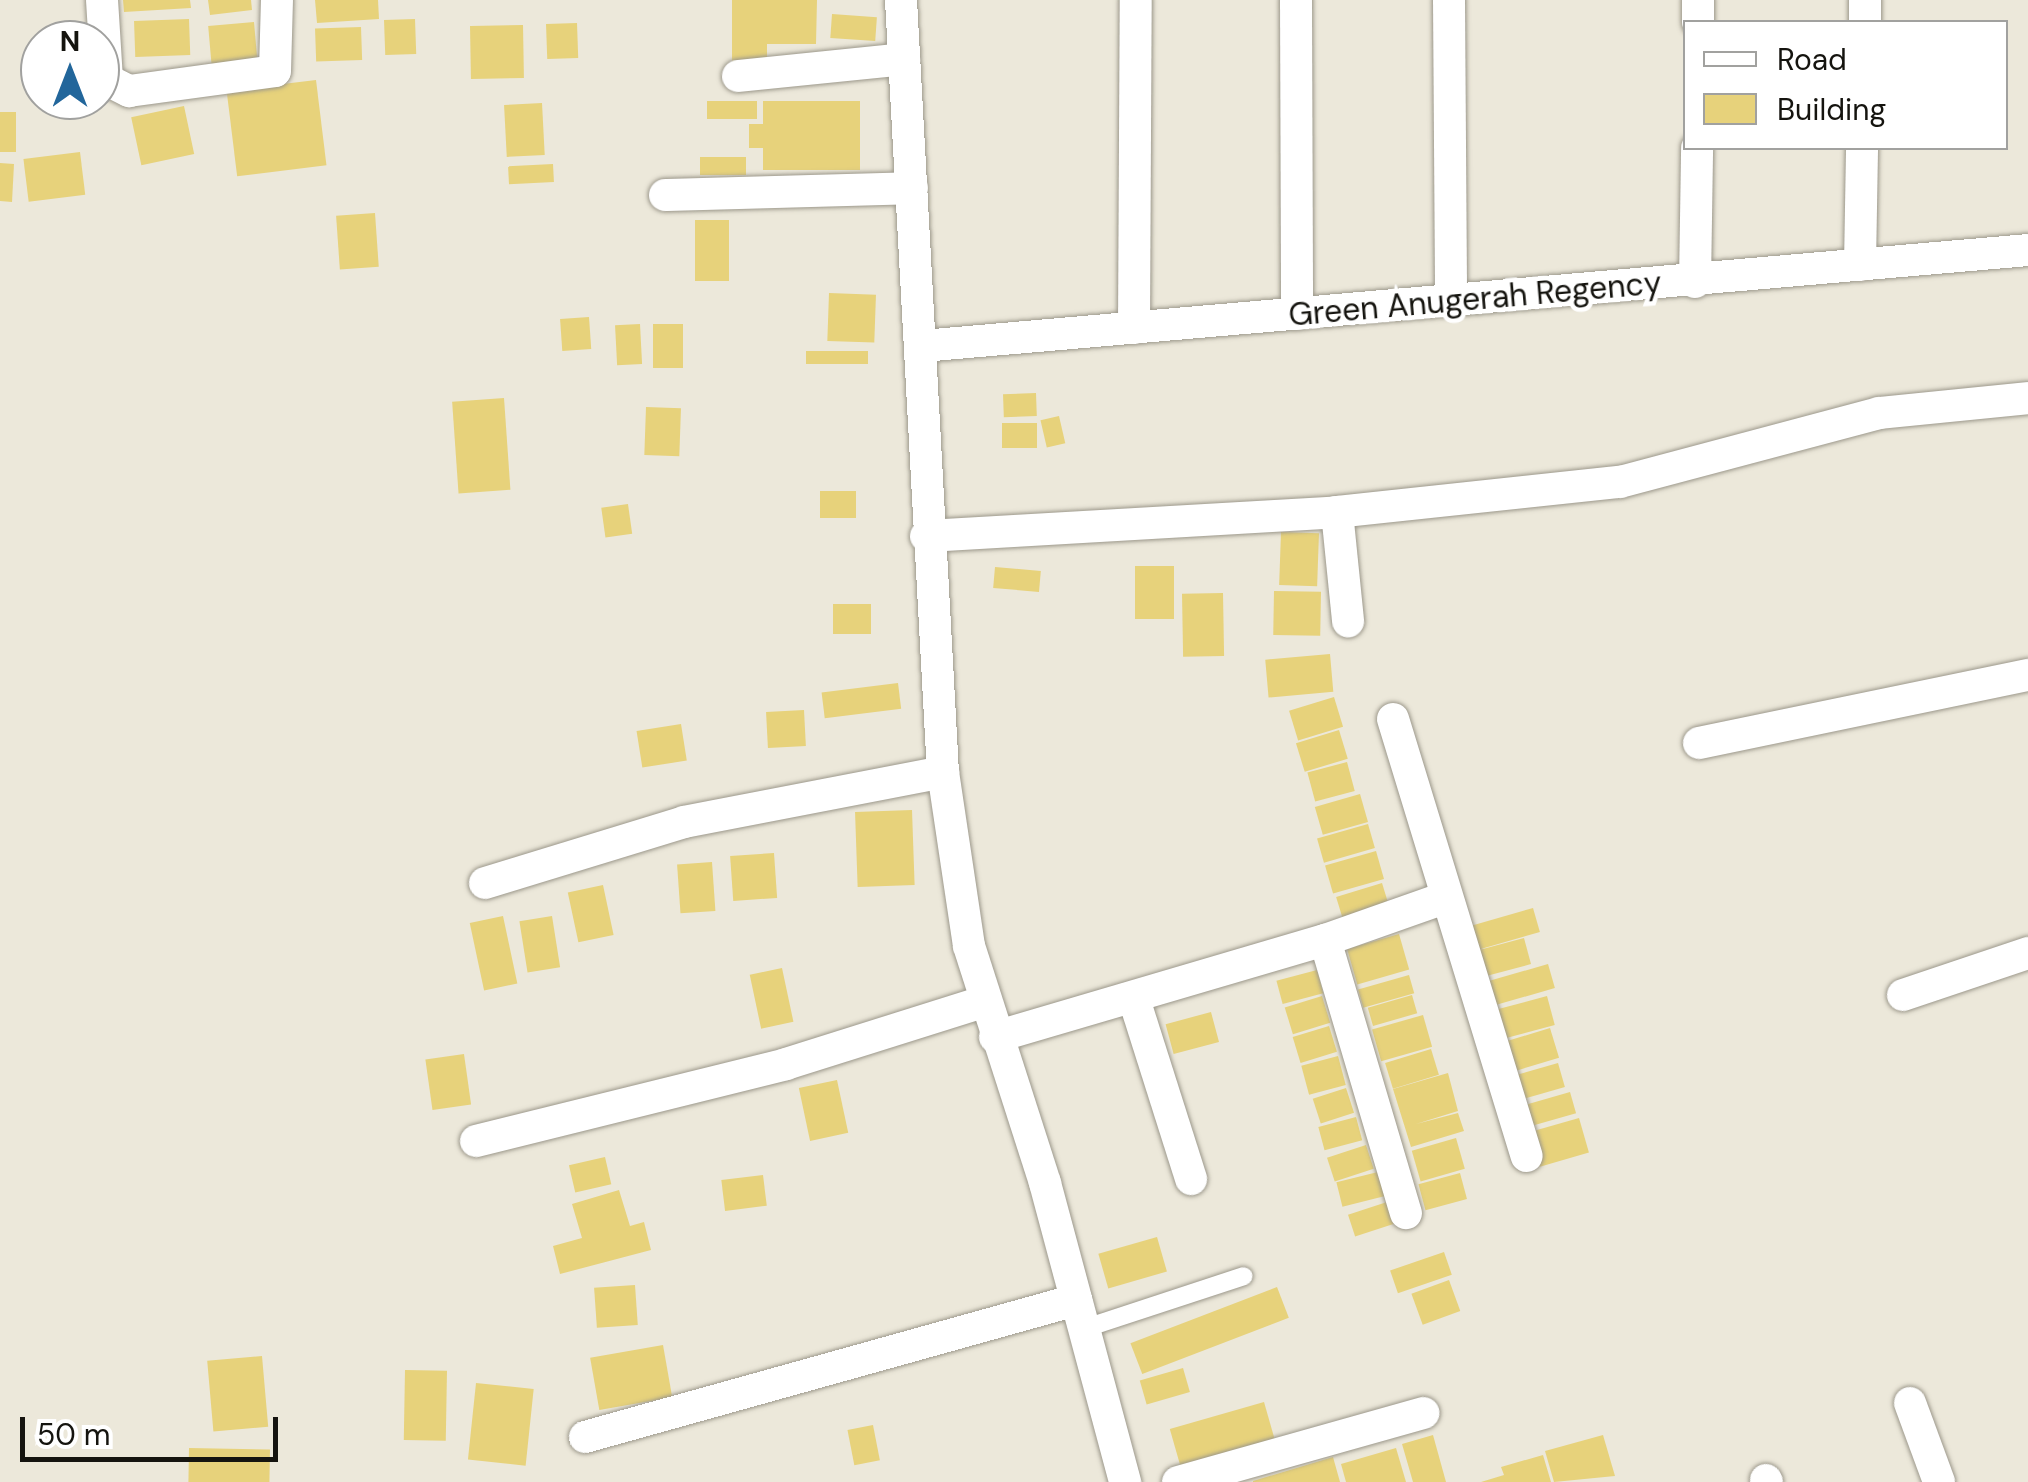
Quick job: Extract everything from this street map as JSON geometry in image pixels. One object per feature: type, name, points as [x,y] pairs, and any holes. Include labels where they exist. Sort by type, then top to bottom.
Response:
[{"type":"street","points":[[102,0],[107,80],[114,89],[129,91],[275,71],[278,0]]},
{"type":"street","points":[[901,0],[922,346],[926,536],[943,772],[983,1002],[1079,1315],[1125,1482]]},
{"type":"street","points":[[1134,328],[1136,0]]},
{"type":"street","points":[[1296,0],[1297,314]]},
{"type":"street","points":[[1448,0],[1451,300]]},
{"type":"street","points":[[738,76],[904,58]]},
{"type":"street","points":[[1696,282],[1697,150]]},
{"type":"street","points":[[1860,265],[1862,150]]},
{"type":"street","points":[[665,195],[912,188]]},
{"type":"street","name":"Green Anugerah Regency","points":[[922,346],[1696,282],[2028,250]]},
{"type":"street","points":[[926,536],[1336,512],[1620,482],[1879,412],[2028,398]]},
{"type":"street","points":[[1336,512],[1348,621]]},
{"type":"street","points":[[1699,743],[2028,674]]},
{"type":"street","points":[[1393,719],[1444,898],[1527,1156]]},
{"type":"street","points":[[486,883],[684,822],[943,772]]},
{"type":"street","points":[[995,1036],[1325,940],[1444,898]]},
{"type":"street","points":[[1325,940],[1406,1213]]},
{"type":"street","points":[[1904,995],[2028,953]]},
{"type":"street","points":[[1134,998],[1191,1180]]},
{"type":"street","points":[[476,1141],[786,1064],[983,1002]]},
{"type":"street","points":[[585,1437],[1079,1315]]},
{"type":"street","points":[[1910,1403],[1939,1482]]},
{"type":"street","points":[[1178,1482],[1424,1412]]},
{"type":"lane","points":[[1079,1315],[1244,1276]]},
{"type":"building","points":[[123,0],[190,0],[191,8],[124,12]]},
{"type":"building","points":[[208,0],[251,0],[252,10],[210,15]]},
{"type":"building","points":[[315,0],[378,0],[379,19],[317,23]]},
{"type":"building","points":[[732,0],[817,0],[816,44],[767,44],[767,70],[732,70]]},
{"type":"building","points":[[832,14],[877,17],[875,41],[830,38]]},
{"type":"building","points":[[189,19],[190,55],[135,57],[134,21]]},
{"type":"building","points":[[415,19],[416,54],[385,55],[384,20]]},
{"type":"building","points":[[254,22],[258,64],[212,68],[208,26]]},
{"type":"building","points":[[577,23],[578,58],[547,59],[546,24]]},
{"type":"building","points":[[523,25],[524,78],[471,79],[470,26]]},
{"type":"building","points":[[361,27],[362,60],[316,62],[315,29]]},
{"type":"building","points":[[316,80],[326,165],[237,176],[227,91]]},
{"type":"building","points":[[707,101],[757,101],[757,119],[707,119]]},
{"type":"building","points":[[763,101],[860,101],[860,170],[763,170],[763,148],[749,148],[749,124],[763,124]]},
{"type":"building","points":[[542,103],[545,155],[507,157],[504,105]]},
{"type":"building","points":[[184,106],[194,154],[141,165],[131,117]]},
{"type":"building","points":[[0,112],[16,112],[16,152],[0,152]]},
{"type":"building","points":[[80,152],[85,195],[29,202],[23,159]]},
{"type":"building","points":[[700,157],[746,157],[746,175],[700,175]]},
{"type":"building","points":[[0,163],[14,164],[12,202],[0,201]]},
{"type":"building","points":[[553,164],[554,182],[509,184],[508,166]]},
{"type":"building","points":[[375,213],[379,267],[340,270],[336,216]]},
{"type":"building","points":[[695,220],[729,220],[729,281],[695,281]]},
{"type":"building","points":[[829,293],[876,295],[874,343],[827,341]]},
{"type":"building","points":[[589,317],[591,349],[562,351],[560,319]]},
{"type":"building","points":[[640,324],[642,364],[617,365],[615,325]]},
{"type":"building","points":[[653,324],[683,324],[683,368],[653,368]]},
{"type":"building","points":[[806,351],[868,351],[868,364],[806,364]]},
{"type":"building","points":[[1036,393],[1037,416],[1004,417],[1003,394]]},
{"type":"building","points":[[504,398],[510,490],[459,493],[452,402]]},
{"type":"building","points":[[646,407],[681,408],[679,456],[644,455]]},
{"type":"building","points":[[1059,416],[1065,443],[1047,448],[1040,420]]},
{"type":"building","points":[[1002,423],[1037,423],[1037,448],[1002,448]]},
{"type":"building","points":[[820,491],[856,491],[856,518],[820,518]]},
{"type":"building","points":[[628,504],[632,534],[605,537],[601,508]]},
{"type":"building","points":[[1281,532],[1319,533],[1317,586],[1279,585]]},
{"type":"building","points":[[1135,566],[1174,566],[1174,619],[1135,619]]},
{"type":"building","points":[[995,567],[1041,571],[1039,592],[993,588]]},
{"type":"building","points":[[1274,591],[1321,592],[1320,636],[1273,635]]},
{"type":"building","points":[[1223,593],[1224,656],[1183,657],[1182,594]]},
{"type":"building","points":[[833,604],[871,604],[871,634],[833,634]]},
{"type":"building","points":[[1330,654],[1333,692],[1269,698],[1265,660]]},
{"type":"building","points":[[898,683],[901,709],[825,718],[822,692]]},
{"type":"building","points":[[1334,697],[1343,727],[1298,740],[1289,711]]},
{"type":"building","points":[[804,710],[806,746],[768,748],[766,712]]},
{"type":"building","points":[[681,724],[687,761],[642,768],[637,731]]},
{"type":"building","points":[[1339,730],[1348,759],[1305,772],[1296,743]]},
{"type":"building","points":[[1347,762],[1355,791],[1315,802],[1307,773]]},
{"type":"building","points":[[1360,794],[1368,822],[1323,835],[1315,807]]},
{"type":"building","points":[[912,810],[915,885],[858,887],[855,812]]},
{"type":"building","points":[[1368,824],[1375,848],[1324,863],[1317,839]]},
{"type":"building","points":[[1376,851],[1384,879],[1333,893],[1325,866]]},
{"type":"building","points":[[774,853],[777,898],[733,901],[730,856]]},
{"type":"building","points":[[712,862],[715,911],[681,913],[677,864]]},
{"type":"building","points":[[1382,883],[1390,909],[1344,923],[1336,897]]},
{"type":"building","points":[[603,885],[614,935],[578,942],[568,892]]},
{"type":"building","points":[[1533,908],[1540,932],[1476,950],[1470,926]]},
{"type":"building","points":[[503,916],[517,983],[484,991],[470,923]]},
{"type":"building","points":[[552,916],[560,967],[528,973],[519,921]]},
{"type":"building","points":[[1399,934],[1409,970],[1357,984],[1347,949]]},
{"type":"building","points":[[1524,938],[1531,964],[1474,979],[1467,953]]},
{"type":"building","points":[[1548,964],[1555,988],[1490,1007],[1483,983]]},
{"type":"building","points":[[782,968],[793,1022],[761,1029],[750,975]]},
{"type":"building","points":[[1317,970],[1323,993],[1283,1004],[1276,981]]},
{"type":"building","points":[[1409,975],[1414,993],[1363,1008],[1358,990]]},
{"type":"building","points":[[1412,995],[1417,1013],[1373,1026],[1368,1008]]},
{"type":"building","points":[[1322,996],[1330,1023],[1293,1034],[1285,1007]]},
{"type":"building","points":[[1547,996],[1555,1025],[1497,1041],[1489,1012]]},
{"type":"building","points":[[1211,1012],[1219,1042],[1174,1054],[1166,1024]]},
{"type":"building","points":[[1423,1015],[1432,1047],[1381,1061],[1372,1030]]},
{"type":"building","points":[[1329,1026],[1337,1052],[1301,1063],[1293,1037]]},
{"type":"building","points":[[1550,1028],[1559,1058],[1506,1074],[1497,1044]]},
{"type":"building","points":[[1431,1049],[1439,1075],[1393,1089],[1385,1063]]},
{"type":"building","points":[[464,1054],[471,1105],[432,1110],[425,1059]]},
{"type":"building","points":[[1338,1056],[1346,1085],[1309,1095],[1301,1066]]},
{"type":"building","points":[[1558,1063],[1565,1087],[1518,1101],[1511,1077]]},
{"type":"building","points":[[1448,1073],[1458,1111],[1416,1124],[1458,1113],[1464,1131],[1411,1147],[1393,1089]]},
{"type":"building","points":[[837,1080],[848,1133],[810,1141],[799,1088]]},
{"type":"building","points":[[1346,1088],[1354,1113],[1321,1124],[1313,1099]]},
{"type":"building","points":[[1570,1092],[1576,1113],[1525,1128],[1519,1107]]},
{"type":"building","points":[[1356,1117],[1362,1140],[1325,1150],[1318,1127]]},
{"type":"building","points":[[1579,1118],[1589,1153],[1540,1167],[1530,1132]]},
{"type":"building","points":[[1456,1138],[1465,1169],[1421,1181],[1412,1151]]},
{"type":"building","points":[[1366,1145],[1374,1169],[1335,1181],[1327,1158]]},
{"type":"building","points":[[605,1157],[611,1184],[575,1193],[569,1165]]},
{"type":"building","points":[[1382,1171],[1388,1195],[1342,1207],[1336,1182]]},
{"type":"building","points":[[1460,1173],[1467,1199],[1425,1210],[1418,1184]]},
{"type":"building","points":[[763,1175],[767,1206],[725,1211],[721,1180]]},
{"type":"building","points":[[619,1190],[630,1226],[644,1222],[651,1250],[560,1274],[553,1246],[582,1238],[572,1204]]},
{"type":"building","points":[[1387,1202],[1394,1224],[1355,1237],[1348,1215]]},
{"type":"building","points":[[1157,1237],[1167,1272],[1108,1288],[1098,1254]]},
{"type":"building","points":[[1444,1252],[1452,1275],[1398,1293],[1390,1271]]},
{"type":"building","points":[[1449,1280],[1460,1311],[1423,1325],[1411,1294]]},
{"type":"building","points":[[635,1285],[638,1325],[597,1328],[594,1288]]},
{"type":"building","points":[[1277,1287],[1289,1318],[1142,1374],[1130,1343]]},
{"type":"building","points":[[663,1345],[672,1397],[599,1410],[590,1358]]},
{"type":"building","points":[[262,1356],[268,1427],[213,1432],[207,1361]]},
{"type":"building","points":[[1183,1368],[1190,1392],[1147,1404],[1140,1380]]},
{"type":"building","points":[[405,1370],[447,1371],[446,1441],[404,1440]]},
{"type":"building","points":[[476,1383],[534,1389],[526,1466],[468,1460]]},
{"type":"building","points":[[1264,1402],[1275,1441],[1181,1468],[1170,1429]]},
{"type":"building","points":[[873,1425],[880,1460],[854,1465],[847,1430]]},
{"type":"building","points":[[1433,1435],[1446,1482],[1413,1482],[1402,1444]]},
{"type":"building","points":[[1603,1435],[1615,1476],[1554,1482],[1545,1451]]},
{"type":"building","points":[[189,1448],[270,1449],[269,1482],[188,1482]]},
{"type":"building","points":[[1396,1448],[1406,1482],[1346,1482],[1341,1464]]},
{"type":"building","points":[[1543,1455],[1551,1482],[1481,1482],[1504,1475],[1501,1467]]},
{"type":"building","points":[[1333,1457],[1340,1482],[1253,1482],[1253,1481]]}]
